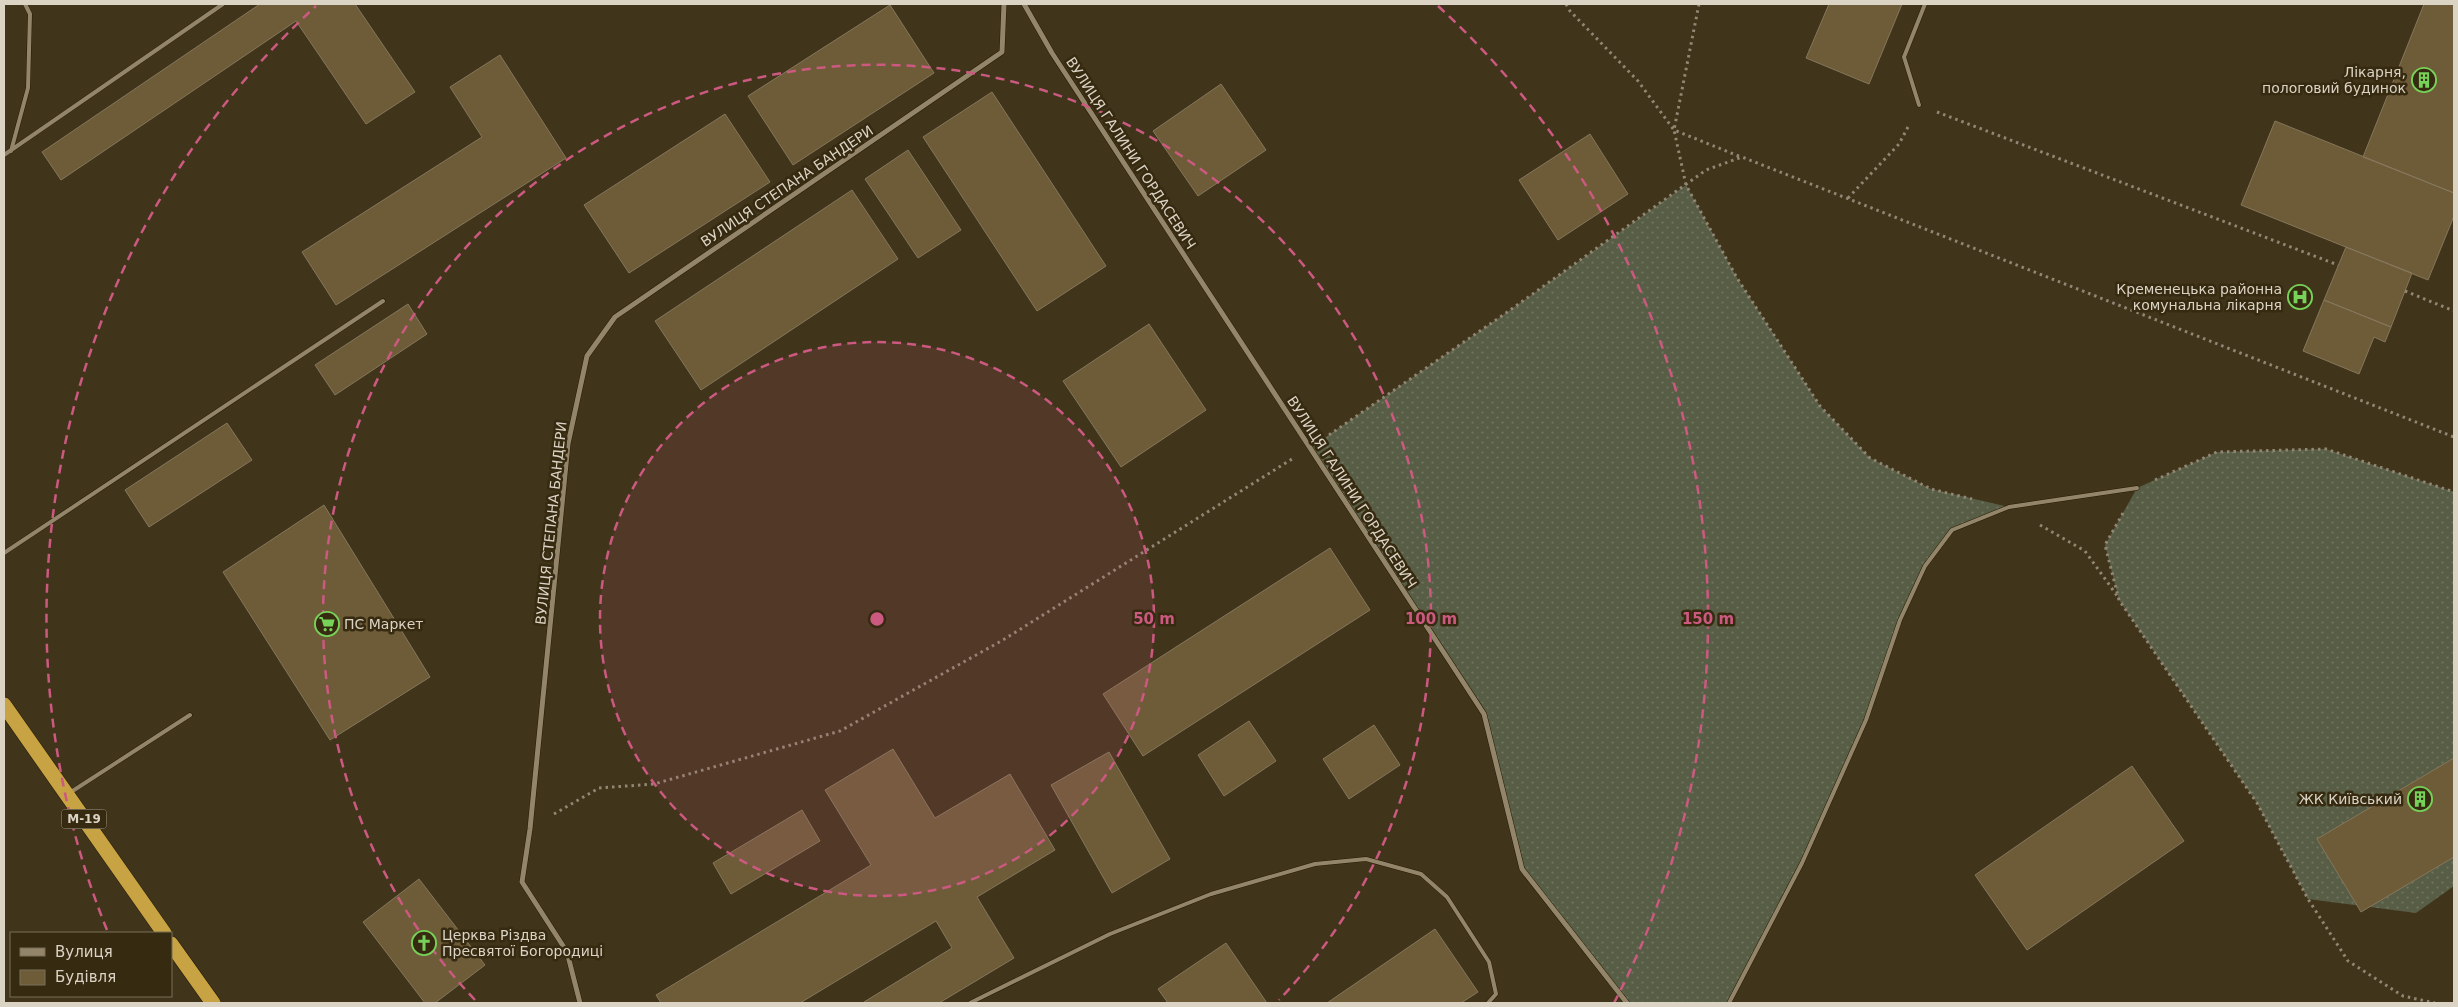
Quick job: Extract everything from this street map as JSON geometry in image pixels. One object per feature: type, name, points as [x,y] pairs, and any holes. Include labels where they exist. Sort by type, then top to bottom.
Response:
[{"type":"highway","name":"М-19","points":[[4,705],[163,932]]},
{"type":"highway","points":[[172,945],[213,1003]]},
{"type":"street","name":"ВУЛИЦЯ СТЕПАНА БАНДЕРИ","points":[[580,1003],[567,952],[522,882],[530,829],[568,444],[587,356],[615,317],[1002,52],[1004,4]]},
{"type":"street","name":"ВУЛИЦЯ ГАЛИНИ ГОРДАСЕВИЧ","points":[[1024,4],[1052,53],[1484,714],[1522,869],[1627,1003]]},
{"type":"lane","points":[[11,151],[28,88],[30,14],[25,4]]},
{"type":"lane","points":[[4,156],[223,4]]},
{"type":"lane","points":[[1919,105],[1904,57],[1924,4]]},
{"type":"lane","points":[[4,553],[383,301]]},
{"type":"lane","points":[[1729,1003],[1814,836],[1866,720],[1900,620],[1925,566],[1952,530],[2009,507],[2137,488]]},
{"type":"lane","points":[[66,795],[190,715]]},
{"type":"lane","points":[[970,1003],[1110,934],[1212,894],[1315,864],[1366,859],[1421,874],[1447,897],[1489,962],[1496,994],[1488,1003]]},
{"type":"path","points":[[1566,4],[1570,11],[1638,81],[1674,130],[2454,436]]},
{"type":"path","points":[[1699,4],[1674,130],[1686,185],[1737,278],[1820,406],[1870,458],[1931,489],[2009,507],[2085,551],[2257,803],[2308,898],[2348,961],[2403,996],[2435,1003]]},
{"type":"path","points":[[1847,198],[1899,144],[1919,105],[2338,265]]},
{"type":"path","points":[[530,829],[599,788],[654,784],[840,732],[1004,640],[1310,448],[1706,170],[1742,157]]},
{"type":"path","points":[[2405,291],[2454,311]]},
{"type":"path","points":[[2119,600],[2105,545],[2137,488],[2217,452],[2326,448],[2454,492]]},
{"type":"green space","points":[[1686,185],[1737,278],[1820,406],[1870,458],[1931,489],[2009,507],[1969,522],[1950,532],[1934,553],[1921,575],[1900,622],[1875,697],[1851,757],[1800,864],[1729,1003],[1627,1003],[1522,869],[1484,714],[1310,448],[1506,313]]},
{"type":"green space","points":[[2326,449],[2454,492],[2454,886],[2416,913],[2308,899],[2257,803],[2119,600],[2105,545],[2137,488],[2217,452]]},
{"type":"building","points":[[260,4],[355,4],[415,92],[366,124],[296,21],[61,180],[42,152]]},
{"type":"building","points":[[1829,4],[1902,4],[1869,84],[1806,58]]},
{"type":"building","name":"Лікарня, пологовий будинок","points":[[2424,4],[2454,4],[2454,193],[2363,157]]},
{"type":"building","points":[[890,5],[934,73],[793,165],[748,96]]},
{"type":"building","points":[[500,55],[566,158],[336,305],[302,252],[482,137],[450,87]]},
{"type":"building","points":[[1221,84],[1266,150],[1198,196],[1153,131]]},
{"type":"building","points":[[992,92],[1106,266],[1037,311],[923,137]]},
{"type":"building","points":[[725,114],[770,182],[629,273],[584,205]]},
{"type":"building","points":[[2275,121],[2454,193],[2454,216],[2428,280],[2241,205]]},
{"type":"building","points":[[1590,134],[1628,194],[1558,240],[1519,180]]},
{"type":"building","points":[[908,150],[961,230],[918,258],[865,179]]},
{"type":"building","points":[[852,190],[898,259],[701,390],[655,321]]},
{"type":"building","points":[[2346,247],[2412,273],[2391,327],[2324,300]]},
{"type":"building","points":[[2324,300],[2391,327],[2385,342],[2374,337],[2359,374],[2303,351]]},
{"type":"building","points":[[408,304],[427,334],[335,395],[315,365]]},
{"type":"building","points":[[1149,324],[1206,410],[1121,467],[1063,381]]},
{"type":"building","points":[[227,423],[252,460],[149,527],[125,490]]},
{"type":"building","name":"ПС Маркет","points":[[324,505],[430,677],[330,740],[223,572]]},
{"type":"building","points":[[1330,548],[1370,610],[1143,756],[1103,694]]},
{"type":"building","points":[[1249,721],[1276,761],[1224,796],[1198,755]]},
{"type":"building","points":[[1374,725],[1400,765],[1349,799],[1323,759]]},
{"type":"building","points":[[893,749],[935,818],[1010,774],[1055,850],[977,897],[1014,958],[939,1003],[865,1003],[952,948],[936,921],[800,1003],[661,1003],[656,995],[871,865],[825,790]]},
{"type":"building","points":[[1109,752],[1170,859],[1112,893],[1051,785]]},
{"type":"building","name":"ЖК Київський","points":[[2454,758],[2454,857],[2361,912],[2317,839]]},
{"type":"building","points":[[2132,766],[2184,841],[2027,950],[1975,875]]},
{"type":"building","points":[[802,810],[820,841],[731,894],[713,863]]},
{"type":"building","name":"Церква Різдва Пресвятої Богородиці","points":[[419,879],[485,965],[435,1003],[425,1003],[363,922]]},
{"type":"building","points":[[1435,929],[1478,992],[1461,1003],[1327,1003]]},
{"type":"building","points":[[1226,943],[1267,1003],[1168,1003],[1158,989]]},
{"type":"place","name":"Лікарня, пологовий будинок","points":[[2424,80]]},
{"type":"place","name":"Кременецька районна комунальна лікарня","points":[[2300,297]]},
{"type":"place","name":"ПС Маркет","points":[[327,624]]},
{"type":"place","name":"ЖК Київський","points":[[2420,799]]},
{"type":"place","name":"Церква Різдва Пресвятої Богородиці","points":[[424,943]]}]
